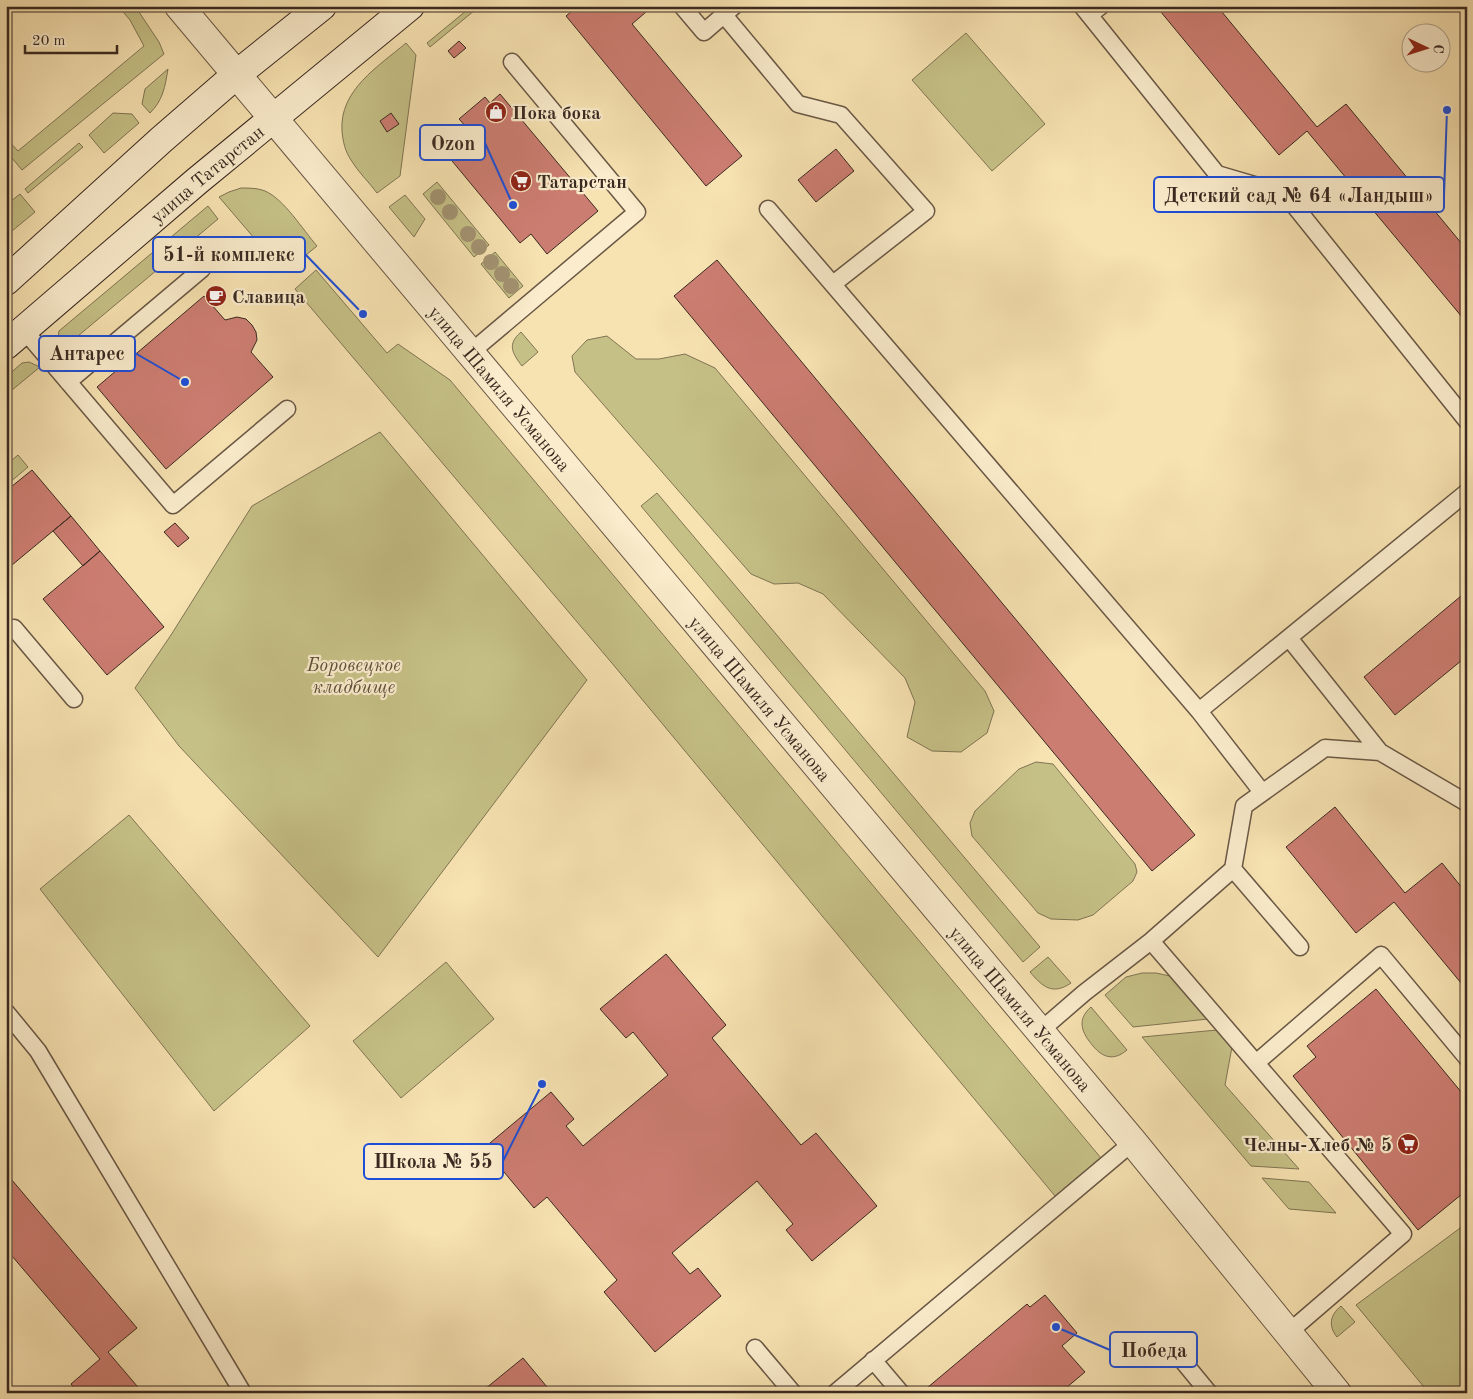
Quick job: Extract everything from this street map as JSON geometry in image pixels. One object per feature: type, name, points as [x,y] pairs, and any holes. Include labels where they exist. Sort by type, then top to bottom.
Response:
[{"type":"street","name":"улица Шамиля Усманова","points":[[179,6],[1133,1142],[1337,1393]]},
{"type":"street","points":[[6,281],[88,205],[236,75],[322,6]]},
{"type":"street","name":"улица Татарстан","points":[[15,337],[196,181],[410,6]]},
{"type":"lane","points":[[682,6],[704,32],[729,10],[798,104],[841,115],[926,211],[833,284]]},
{"type":"lane","points":[[1091,9],[1217,174],[1285,194],[1467,421]]},
{"type":"lane","points":[[470,353],[637,212],[512,62]]},
{"type":"lane","points":[[768,209],[1199,712],[1262,792]]},
{"type":"lane","points":[[68,382],[202,268]]},
{"type":"lane","points":[[15,337],[68,382],[173,505],[287,408]]},
{"type":"lane","points":[[1199,712],[1273,649],[1289,638],[1467,492]]},
{"type":"lane","points":[[6,629],[14,628],[74,699]]},
{"type":"lane","points":[[1289,638],[1380,752],[1467,803]]},
{"type":"lane","points":[[1040,1031],[1084,993],[1151,941],[1233,868],[1244,806],[1325,748],[1380,752]]},
{"type":"lane","points":[[1233,868],[1300,947]]},
{"type":"lane","points":[[1151,941],[1403,1234],[1288,1334]]},
{"type":"lane","points":[[1256,1063],[1381,956],[1467,1058]]},
{"type":"lane","points":[[6,1012],[38,1051],[243,1393]]},
{"type":"lane","points":[[835,1393],[1133,1142]]},
{"type":"lane","points":[[755,1348],[793,1393]]},
{"type":"lane","points":[[1177,1354],[1209,1393]]},
{"type":"lane","points":[[873,1360],[901,1393]]},
{"type":"green space","points":[[118,6],[135,6],[159,42],[164,54],[22,170],[6,151],[6,138],[18,151],[144,46],[130,20]]},
{"type":"green space","points":[[472,6],[480,6],[430,47],[427,43]]},
{"type":"green space","points":[[966,33],[1045,124],[992,171],[912,80]]},
{"type":"green space","points":[[406,43],[416,55],[400,176],[377,193],[357,169],[347,153],[342,135],[343,116],[347,103],[363,80]]},
{"type":"green space","points":[[168,69],[161,98],[150,113],[142,104],[145,89]]},
{"type":"green space","points":[[113,113],[132,114],[139,123],[104,153],[89,135]]},
{"type":"green space","points":[[79,143],[83,147],[28,193],[25,189]]},
{"type":"green space","points":[[437,182],[489,245],[474,257],[423,194]]},
{"type":"green space","points":[[241,188],[259,189],[272,195],[286,208],[317,246],[284,273],[219,197]]},
{"type":"green space","points":[[20,194],[35,212],[6,236],[6,205]]},
{"type":"green space","points":[[405,195],[425,219],[414,237],[389,207]]},
{"type":"green space","points":[[208,206],[218,219],[60,351],[57,344],[59,331]]},
{"type":"green space","points":[[495,252],[523,286],[509,298],[481,264]]},
{"type":"green space","points":[[316,270],[387,353],[398,344],[450,380],[1101,1158],[1055,1196],[611,662],[295,289]]},
{"type":"green space","points":[[521,332],[538,352],[522,366],[513,349],[514,341]]},
{"type":"green space","points":[[607,336],[636,359],[659,359],[685,354],[715,368],[985,691],[994,711],[987,733],[961,752],[932,751],[907,737],[915,702],[905,678],[823,594],[798,583],[774,584],[751,574],[575,372],[572,356],[587,340]]},
{"type":"green space","points":[[29,362],[40,367],[6,395],[6,377],[22,363]]},
{"type":"green space","name":"Боровецкое кладбище","points":[[380,432],[587,680],[378,957],[179,746],[135,688],[171,635],[252,506]]},
{"type":"green space","points":[[18,455],[28,467],[9,483],[6,480],[6,465]]},
{"type":"green space","points":[[657,493],[1040,947],[1023,962],[641,506]]},
{"type":"green space","points":[[1036,762],[1053,764],[1135,864],[1137,872],[1133,881],[1093,915],[1078,920],[1051,919],[1038,913],[972,836],[970,823],[975,811],[1019,769]]},
{"type":"green space","points":[[129,815],[310,1026],[214,1111],[40,889]]},
{"type":"green space","points":[[1048,957],[1071,983],[1058,989],[1053,989],[1043,985],[1034,977],[1030,972]]},
{"type":"green space","points":[[446,962],[494,1019],[401,1098],[353,1041]]},
{"type":"green space","points":[[1142,973],[1170,976],[1208,1019],[1133,1027],[1105,995],[1126,977]]},
{"type":"green space","points":[[1091,1007],[1127,1050],[1118,1056],[1109,1057],[1093,1046],[1082,1026],[1083,1017]]},
{"type":"green space","points":[[1217,1030],[1232,1047],[1225,1085],[1299,1169],[1251,1166],[1142,1037]]},
{"type":"green space","points":[[1262,1178],[1309,1182],[1336,1213],[1289,1209]]},
{"type":"green space","points":[[1467,1223],[1467,1393],[1429,1393],[1356,1305]]},
{"type":"green space","points":[[1341,1306],[1355,1322],[1337,1337],[1331,1325],[1334,1313]]},
{"type":"building","points":[[578,6],[653,6],[632,24],[742,156],[706,186],[566,16]]},
{"type":"building","points":[[1156,6],[1217,6],[1317,127],[1346,104],[1467,250],[1467,323],[1307,131],[1279,155]]},
{"type":"building","points":[[459,41],[466,48],[454,58],[448,51]]},
{"type":"building","name":"Татарстан","points":[[500,94],[598,211],[547,254],[531,234],[520,243],[443,150],[468,129],[459,119],[485,97],[490,103]]},
{"type":"building","points":[[391,113],[399,124],[387,132],[380,121]]},
{"type":"building","points":[[836,149],[854,171],[816,202],[798,180]]},
{"type":"building","points":[[717,260],[1195,835],[1152,871],[674,296]]},
{"type":"building","name":"Славица","points":[[215,287],[224,298],[217,305],[207,294]]},
{"type":"building","points":[[204,296],[225,320],[237,317],[246,319],[252,325],[256,332],[257,340],[251,352],[273,377],[166,469],[97,387]]},
{"type":"building","points":[[32,470],[71,516],[6,570],[6,491]]},
{"type":"building","points":[[71,516],[100,551],[83,566],[53,531]]},
{"type":"building","points":[[175,523],[189,538],[178,547],[164,532]]},
{"type":"building","points":[[100,551],[164,627],[107,675],[43,599]]},
{"type":"building","points":[[1467,591],[1467,656],[1395,715],[1364,677]]},
{"type":"building","points":[[1335,807],[1405,893],[1442,863],[1467,894],[1466,989],[1394,902],[1356,933],[1286,847]]},
{"type":"building","points":[[666,954],[726,1025],[712,1038],[801,1145],[816,1133],[877,1206],[812,1261],[786,1230],[793,1224],[757,1181],[672,1253],[690,1274],[698,1268],[721,1296],[655,1352],[604,1292],[617,1280],[547,1197],[534,1208],[484,1148],[551,1092],[574,1119],[566,1126],[583,1146],[668,1075],[633,1032],[626,1038],[600,1009]]},
{"type":"building","name":"Челны-Хлеб № 5","points":[[1376,989],[1467,1099],[1467,1190],[1418,1230],[1293,1076],[1316,1057],[1307,1046]]},
{"type":"building","points":[[6,1173],[137,1328],[108,1352],[143,1393],[78,1393],[71,1384],[100,1359],[6,1249]]},
{"type":"building","points":[[1045,1295],[1077,1333],[1062,1346],[1085,1372],[1060,1393],[921,1393],[1027,1304],[1030,1307]]},
{"type":"building","points":[[523,1358],[552,1393],[480,1393]]},
{"type":"place","name":"Детский сад № 64 «Ландыш»","points":[[1447,110]]},
{"type":"place","name":"Пока бока","points":[[496,112]]},
{"type":"place","name":"Татарстан","points":[[521,181]]},
{"type":"place","name":"Ozon","points":[[513,205]]},
{"type":"place","name":"Славица","points":[[216,296]]},
{"type":"place","name":"51-й комплекс","points":[[363,314]]},
{"type":"place","name":"Антарес","points":[[185,382]]},
{"type":"place","name":"Школа № 55","points":[[542,1084]]},
{"type":"place","name":"Челны-Хлеб № 5","points":[[1408,1144]]},
{"type":"place","name":"Победа","points":[[1056,1327]]}]
